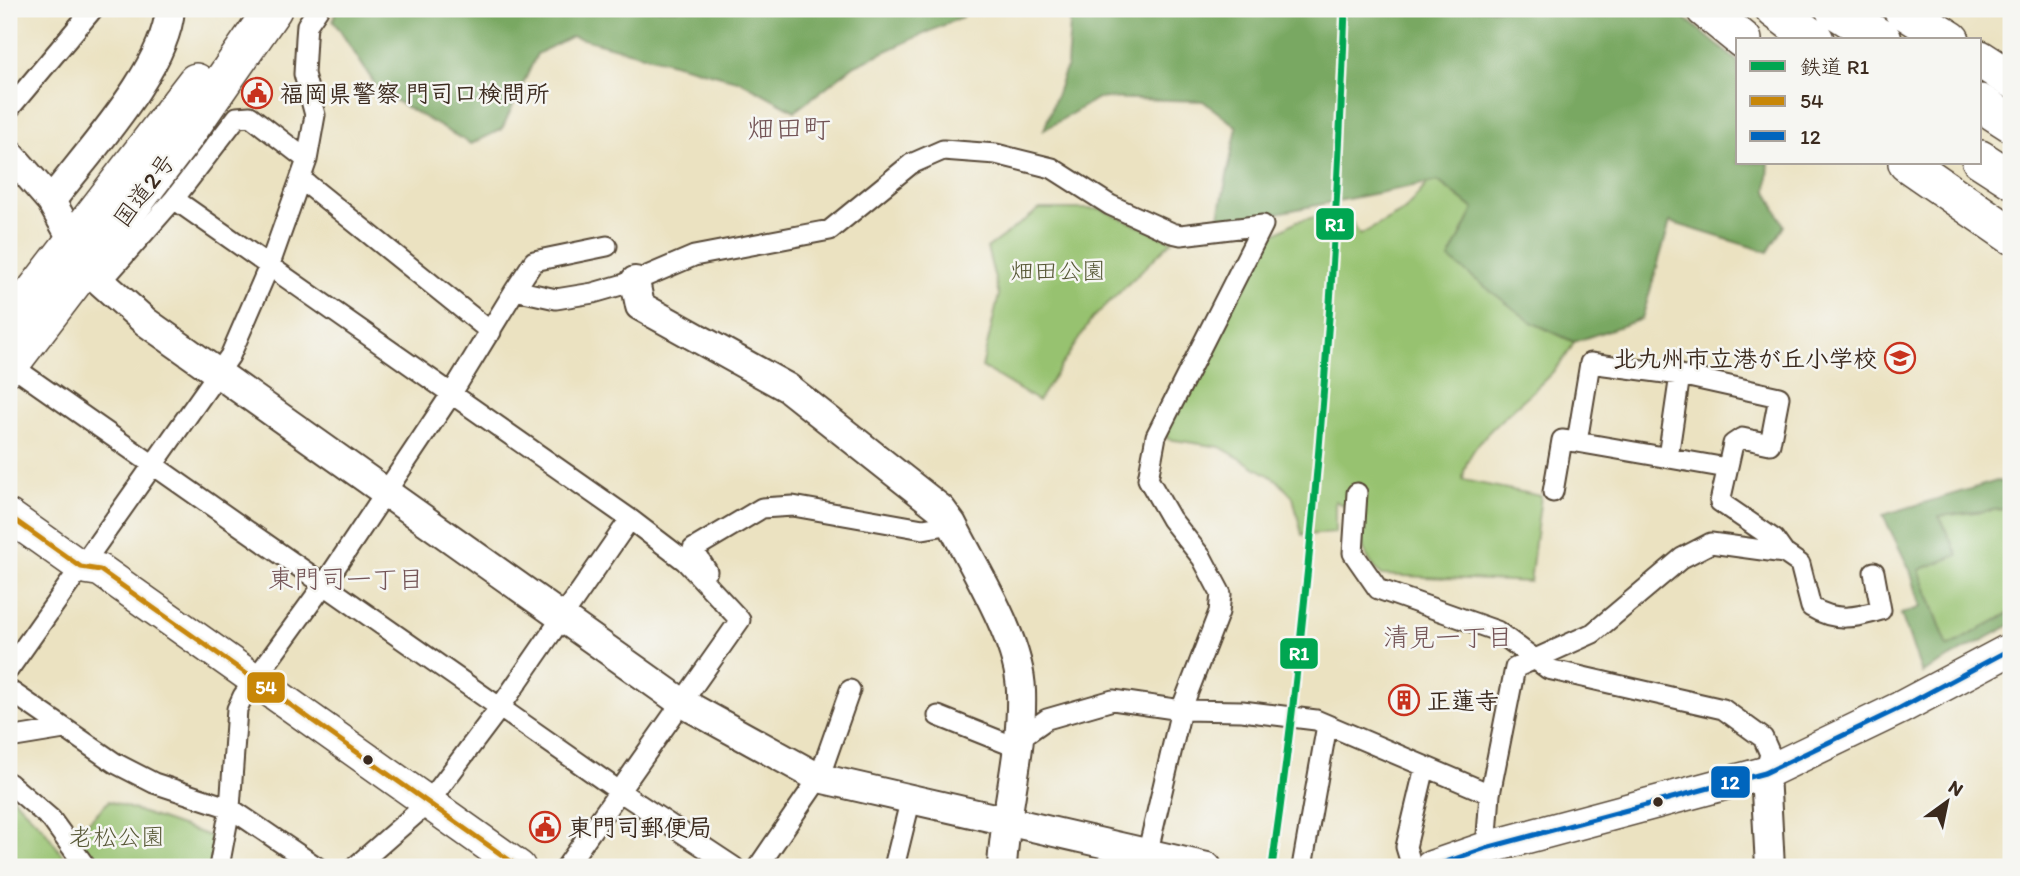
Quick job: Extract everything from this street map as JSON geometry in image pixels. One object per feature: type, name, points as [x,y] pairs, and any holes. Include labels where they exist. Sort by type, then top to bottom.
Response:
[{"type":"highway","name":"国道2号","points":[[9,326],[87,262],[163,122],[258,9]]},
{"type":"highway","name":"国道2号","points":[[9,365],[184,137],[273,9]]},
{"type":"highway","points":[[1705,9],[1741,38]]},
{"type":"highway","points":[[1774,9],[1812,38]]},
{"type":"highway","points":[[1834,9],[1880,38]]},
{"type":"highway","points":[[1902,9],[1948,38]]},
{"type":"highway","points":[[1982,60],[2011,79]]},
{"type":"highway","points":[[1982,104],[2011,123]]},
{"type":"highway","points":[[1982,160],[2011,179]]},
{"type":"highway","points":[[1909,164],[2011,235]]},
{"type":"main road","points":[[9,516],[80,567],[89,586],[249,688],[420,810],[519,867]]},
{"type":"main road","points":[[1766,782],[2011,649]]},
{"type":"main road","points":[[1431,867],[1488,858],[1766,782],[1880,741],[2011,671]]},
{"type":"main road","points":[[420,810],[482,867]]},
{"type":"street","points":[[9,109],[93,9]]},
{"type":"street","points":[[51,201],[150,69],[169,26],[170,9]]},
{"type":"street","points":[[9,669],[230,356],[270,264],[307,160],[315,115],[304,74],[306,38],[307,25],[318,9]]},
{"type":"street","points":[[87,262],[174,199],[237,117],[250,116],[307,160]]},
{"type":"street","points":[[515,290],[556,299],[635,281],[694,256],[830,230],[911,164],[943,150],[984,152],[1052,168],[1110,205],[1172,233],[1181,235],[1263,225],[1156,436],[1152,457],[1148,479],[1171,519],[1202,558],[1221,594],[1219,612],[1181,710],[1147,861]]},
{"type":"street","points":[[9,153],[51,201],[87,262],[146,322],[681,702],[819,778],[1147,861],[1206,867]]},
{"type":"street","points":[[301,179],[491,332]]},
{"type":"street","points":[[174,199],[630,519],[685,561],[740,620],[566,867]]},
{"type":"street","points":[[219,867],[230,808],[237,709],[249,688],[386,493],[534,261],[607,246]]},
{"type":"street","points":[[635,281],[640,306],[788,388],[941,509],[951,524],[1008,636],[1021,688],[1019,743],[1004,823],[1002,867]]},
{"type":"street","points":[[1577,442],[1590,363],[1680,375],[1779,397],[1770,444],[1742,438],[1733,444],[1720,502],[1774,539],[1784,552],[1800,564],[1811,607],[1822,614],[1843,618],[1881,610],[1874,572]]},
{"type":"street","points":[[9,365],[156,464],[619,791],[734,867]]},
{"type":"street","points":[[1668,457],[1680,375]]},
{"type":"street","points":[[1553,492],[1562,440],[1727,468]]},
{"type":"street","points":[[1357,493],[1353,553],[1378,589],[1497,631],[1548,668],[1723,709],[1763,738],[1770,754],[1766,782],[1770,867]]},
{"type":"street","points":[[715,596],[709,574],[692,549],[762,508],[793,506],[923,528],[951,524]]},
{"type":"street","points":[[355,867],[420,810],[501,706],[630,519]]},
{"type":"street","points":[[1488,858],[1490,794],[1515,668],[1592,633],[1682,558],[1712,543],[1784,552]]},
{"type":"street","points":[[758,867],[819,778],[850,690]]},
{"type":"street","points":[[9,691],[115,763],[154,783],[230,808],[317,867]]},
{"type":"street","points":[[1019,743],[1047,719],[1113,700],[1181,710],[1242,711],[1316,720],[1490,794]]},
{"type":"street","points":[[938,716],[1019,743]]},
{"type":"street","points":[[1302,867],[1326,725]]},
{"type":"street","points":[[9,738],[64,729]]},
{"type":"street","points":[[1412,867],[1406,847],[1425,767]]},
{"type":"street","points":[[9,783],[51,819],[86,867]]},
{"type":"street","points":[[894,867],[910,802]]},
{"type":"green space","points":[[337,9],[970,9],[962,17],[855,65],[795,111],[740,81],[572,36],[537,54],[502,129],[471,144],[380,92],[333,20]]},
{"type":"green space","points":[[1071,9],[1674,9],[1736,60],[1736,164],[1769,164],[1767,191],[1784,226],[1768,252],[1670,222],[1642,319],[1574,342],[1531,322],[1449,259],[1474,209],[1438,181],[1217,225],[1237,127],[1203,101],[1098,98],[1044,130],[1067,65]]},
{"type":"green space","points":[[1438,181],[1474,209],[1531,322],[1574,342],[1564,359],[1548,376],[1478,444],[1467,462],[1463,480],[1541,496],[1530,582],[1382,575],[1363,548],[1360,531],[1362,514],[1335,501],[1335,533],[1302,535],[1293,497],[1277,480],[1220,447],[1168,439],[1164,433],[1264,240],[1297,221],[1329,214],[1351,221],[1360,235],[1404,211],[1428,183]]},
{"type":"green space","name":"畑田公園","points":[[1040,209],[1101,209],[1172,241],[1092,319],[1038,401],[982,367],[999,295],[987,248]]},
{"type":"green space","points":[[1997,481],[2011,483],[2011,508],[1939,516],[1958,555],[1919,570],[1948,647],[2011,612],[2011,625],[1922,673],[1901,614],[1921,607],[1910,570],[1883,515]]},
{"type":"green space","points":[[2011,508],[2011,612],[1948,647],[1919,570],[1957,555],[1939,516]]},
{"type":"green space","name":"老松公園","points":[[9,794],[43,828],[71,867],[9,867]]},
{"type":"green space","name":"老松公園","points":[[109,801],[218,839],[211,867],[96,867],[74,836]]},
{"type":"rail line","name":"R1","points":[[1272,867],[1299,653],[1320,439],[1335,224],[1345,9]]},
{"type":"transit line","name":"54","points":[[9,516],[81,567],[100,570],[519,867]]},
{"type":"transit line","name":"12","points":[[1431,867],[1486,848],[1765,773],[1900,708],[2011,649]]},
{"type":"place","name":"福岡県警察 門司口検問所","points":[[257,93]]},
{"type":"place","name":"北九州市立港が丘小学校","points":[[1900,358]]},
{"type":"place","name":"正蓮寺","points":[[1404,700]]},
{"type":"place","name":"東門司郵便局","points":[[545,827]]},
{"type":"district","name":"畑田町","points":[[789,128]]},
{"type":"district","name":"東門司一丁目","points":[[346,579]]},
{"type":"district","name":"清見一丁目","points":[[1448,637]]}]
